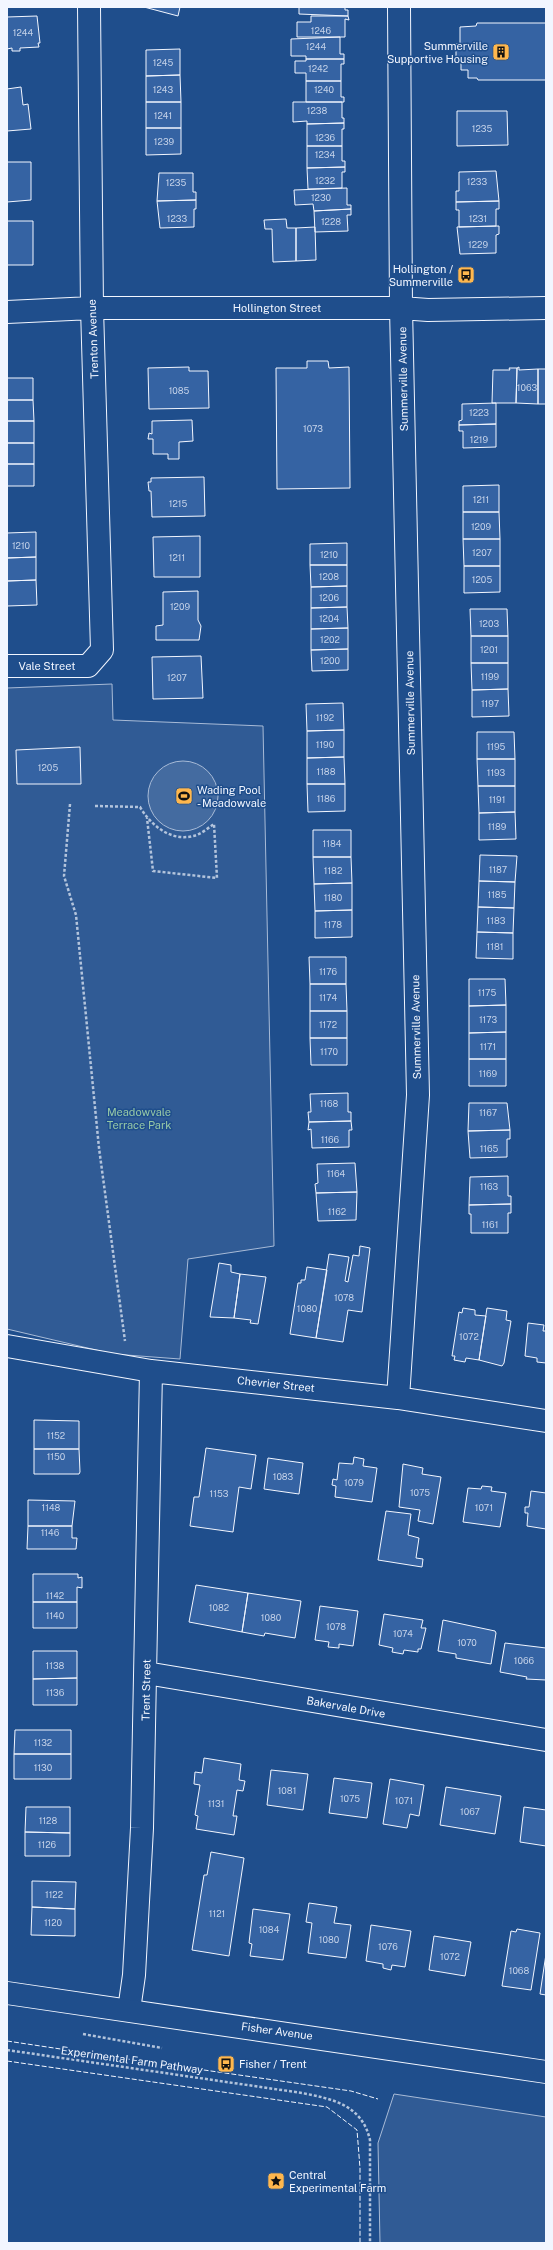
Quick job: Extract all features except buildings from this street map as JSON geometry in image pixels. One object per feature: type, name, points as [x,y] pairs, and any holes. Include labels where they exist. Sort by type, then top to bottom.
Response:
[{"type":"street","name":"Trenton Avenue","points":[[88,666],[102,650],[92,308],[89,7]]},
{"type":"street","name":"Summerville Avenue","points":[[398,1398],[418,1095],[401,308],[399,7]]},
{"type":"street","name":"Hollington Street","points":[[7,312],[92,308],[401,308],[428,310],[546,308]]},
{"type":"street","name":"Vale Street","points":[[7,666],[88,666]]},
{"type":"street","name":"Chevrier Street","points":[[7,1346],[151,1371],[398,1398],[546,1421]]},
{"type":"street","name":"Trent Street","points":[[129,2010],[134,1975],[142,1828],[151,1371]]},
{"type":"street","name":"Bakervale Drive","points":[[146,1673],[546,1740]]},
{"type":"street","name":"Fisher Avenue","points":[[7,1993],[546,2072]]},
{"type":"path","points":[[70,804],[64,876],[76,915],[99,1148],[128,1366]]},
{"type":"path","points":[[95,806],[140,806],[147,818],[169,835],[181,837],[194,836],[214,824],[217,878],[153,871],[147,818]]},
{"type":"path","points":[[83,2034],[162,2048]]},
{"type":"path","name":"Experimental Farm Pathway","points":[[7,2050],[302,2093],[338,2101],[360,2117],[368,2129],[370,2140],[370,2243]]},
{"type":"shaded area","name":"Meadowvale Terrace Park","points":[[112,684],[113,720],[263,726],[274,1246],[188,1259],[180,1359],[113,1354],[7,1329],[7,688]]},
{"type":"shaded area","name":"Wading Pool - Meadowvale","points":[[183,761],[196,764],[208,771],[215,783],[218,796],[215,809],[208,821],[196,828],[183,831],[170,828],[158,821],[151,809],[148,796],[151,783],[158,771],[170,764]]},
{"type":"shaded area","points":[[394,2094],[546,2117],[546,2243],[380,2243],[378,2143]]},
{"type":"fence","points":[[7,2041],[141,2061]]},
{"type":"fence","points":[[7,2061],[327,2107],[357,2130],[360,2168],[360,2243]]},
{"type":"fence","points":[[162,2064],[351,2091],[378,2099]]},
{"type":"place","name":"Summerville Supportive Housing","points":[[501,52]]},
{"type":"place","name":"Hollington / Summerville","points":[[466,275]]},
{"type":"place","name":"Wading Pool - Meadowvale","points":[[184,796]]},
{"type":"place","name":"Fisher / Trent","points":[[226,2064]]},
{"type":"place","name":"Central Experimental Farm","points":[[276,2181]]}]
